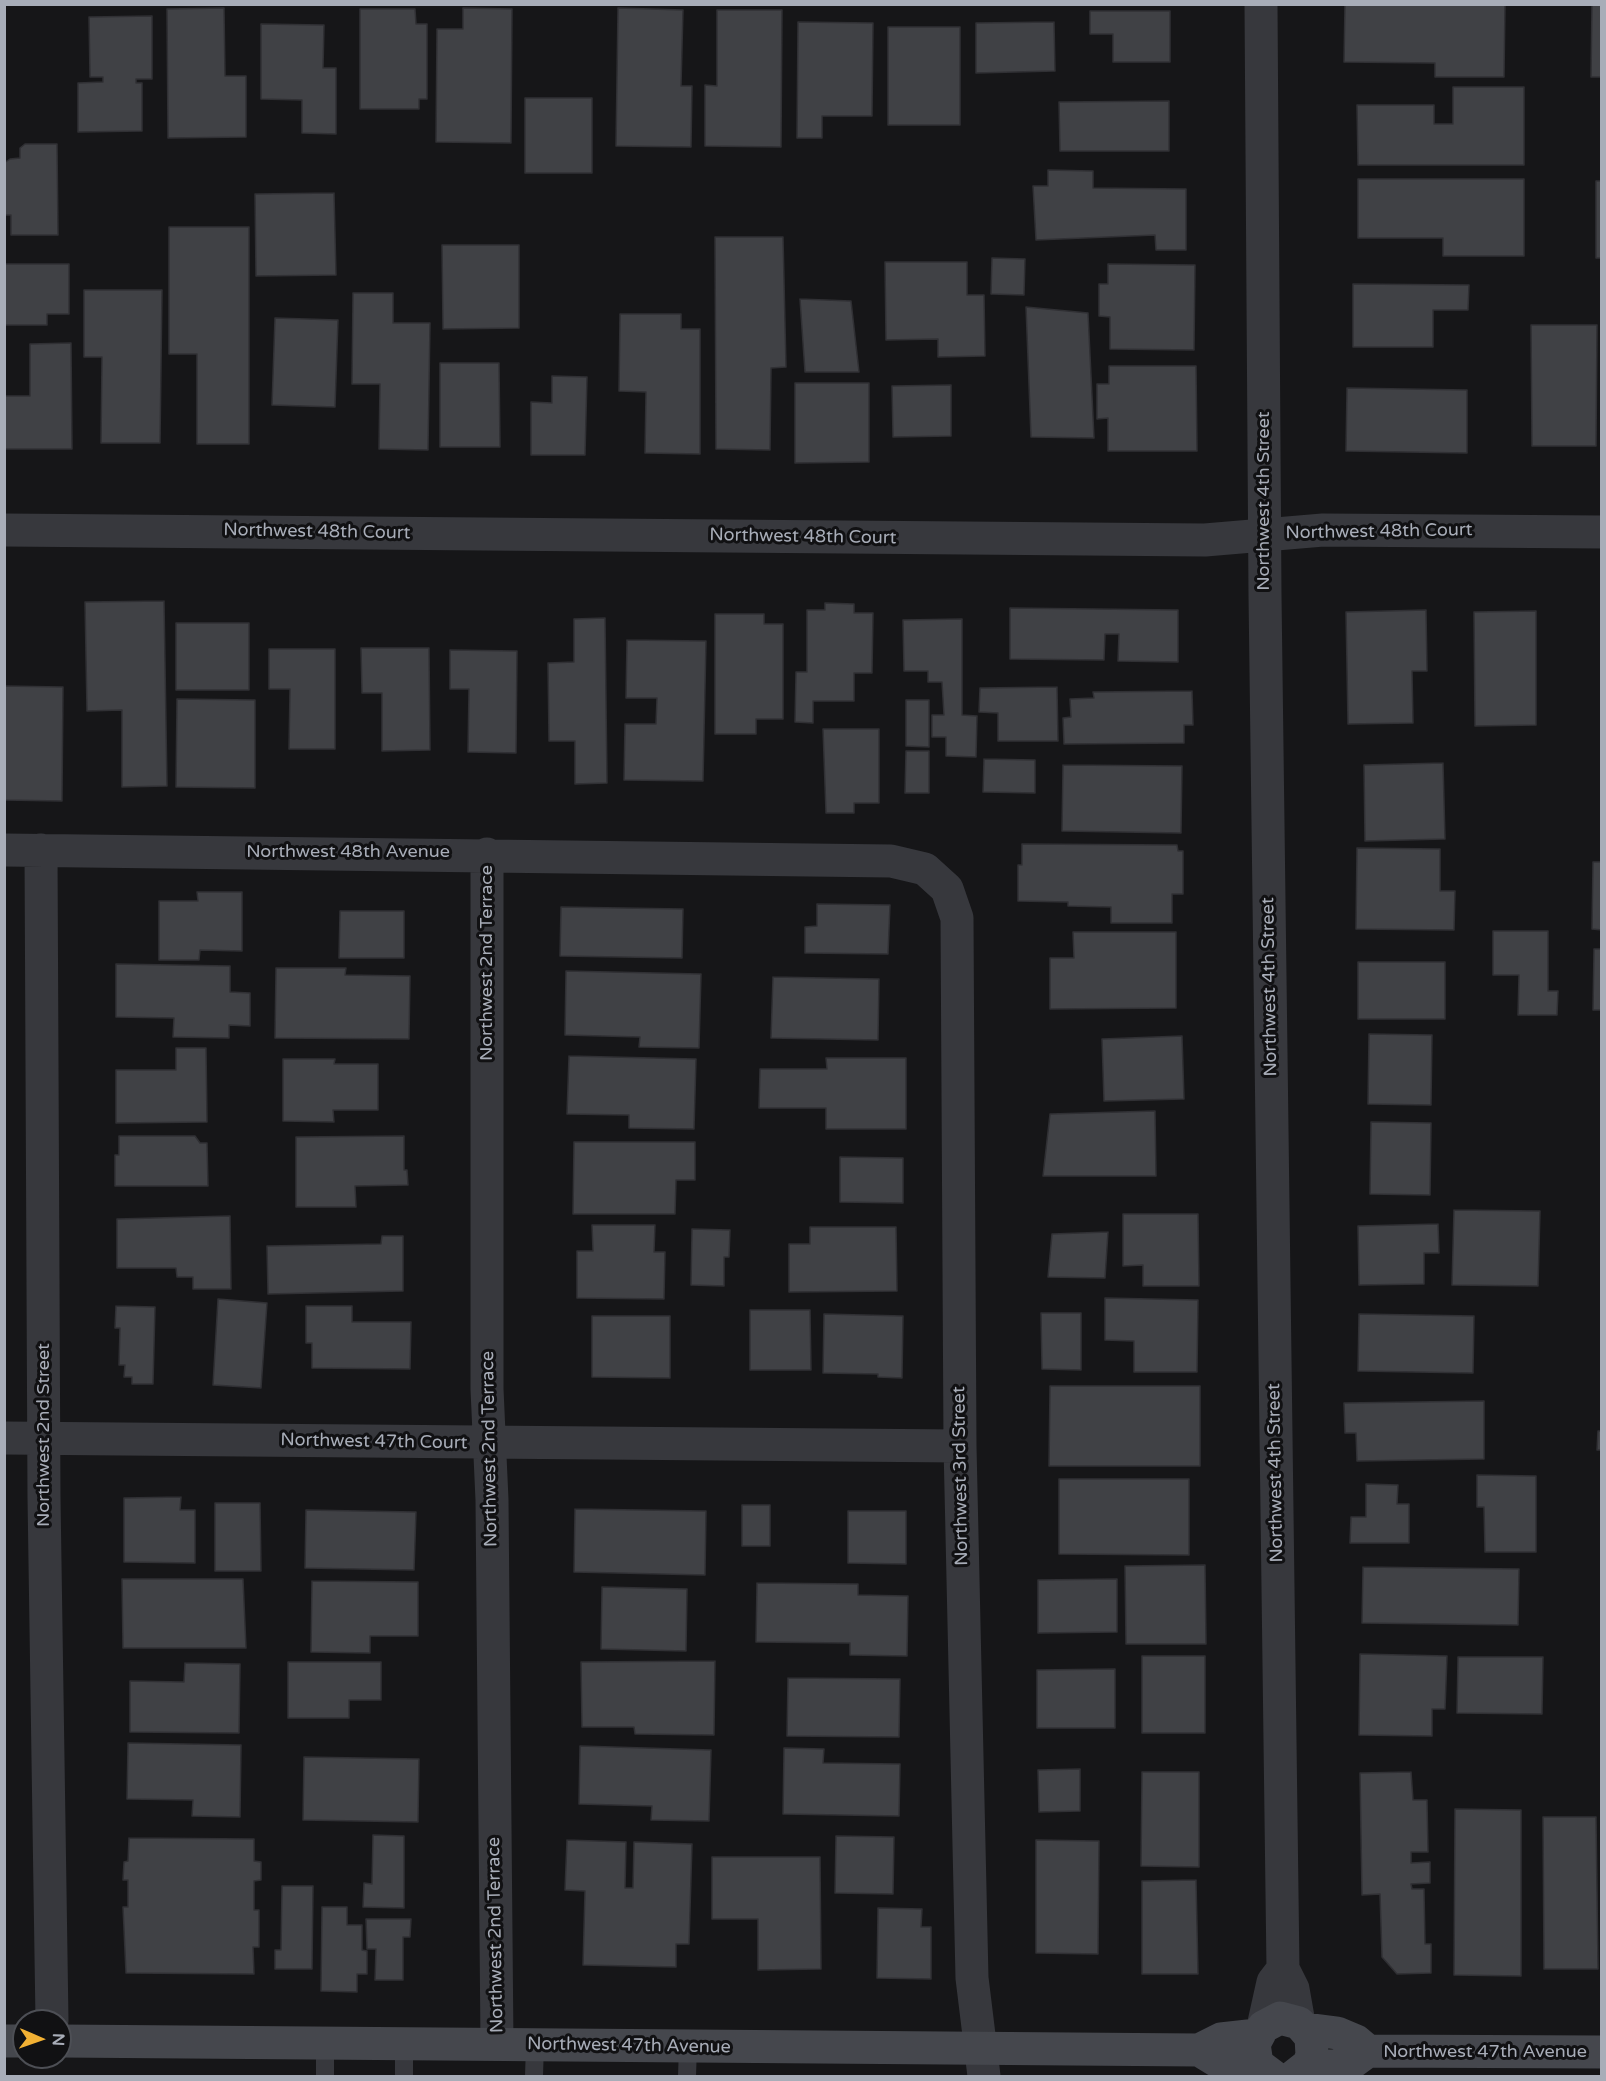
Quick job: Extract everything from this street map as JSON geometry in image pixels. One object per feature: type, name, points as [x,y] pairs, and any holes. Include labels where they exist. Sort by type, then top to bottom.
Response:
[{"type":"street","name":"Northwest 4th Street","points":[[1261,4],[1264,535],[1283,1969],[1293,1989],[1302,2026]]},
{"type":"street","name":"Northwest 48th Court","points":[[4,530],[1205,540],[1323,530],[1602,532]]},
{"type":"street","name":"Northwest 48th Avenue","points":[[4,850],[487,854],[891,861],[925,869],[939,879]]},
{"type":"street","name":"Northwest 2nd Street","points":[[41,850],[44,1438],[52,2009]]},
{"type":"street","name":"Northwest 2nd Terrace","points":[[487,854],[487,1389],[490,1444],[497,2044]]},
{"type":"street","name":"Northwest 3rd Street","points":[[939,879],[953,902],[957,918],[960,1446],[972,1978],[982,2063]]},
{"type":"street","name":"Northwest 47th Court","points":[[4,1438],[490,1444],[960,1446]]},
{"type":"street","name":"Northwest 4th Street","points":[[1278,2064],[1273,1982],[1283,1969]]},
{"type":"street","name":"Northwest 47th Avenue","points":[[1278,2064],[1280,2018],[1302,2026],[1337,2033],[1356,2041],[1368,2051]]},
{"type":"street","points":[[1278,2064],[1313,2046],[1302,2026]]},
{"type":"street","name":"Northwest 47th Avenue","points":[[72,2042],[325,2061],[404,2061],[497,2044],[535,2061],[982,2063],[1199,2050],[1217,2061],[1233,2066],[1278,2064],[1334,2066],[1353,2062],[1368,2051],[1602,2052]]},
{"type":"building","points":[[1345,4],[1505,4],[1504,77],[1435,77],[1435,63],[1344,62]]},
{"type":"building","points":[[1592,4],[1602,4],[1602,77],[1591,77]]},
{"type":"building","points":[[224,8],[225,76],[246,76],[246,137],[168,138],[167,9]]},
{"type":"building","points":[[463,8],[512,9],[511,143],[436,142],[437,29],[463,29]]},
{"type":"building","points":[[618,8],[683,10],[681,86],[692,86],[691,147],[616,146]]},
{"type":"building","points":[[360,9],[415,9],[416,24],[427,24],[427,99],[419,99],[419,109],[360,109]]},
{"type":"building","points":[[717,10],[782,10],[781,147],[705,146],[705,85],[717,86]]},
{"type":"building","points":[[1090,11],[1170,11],[1170,62],[1113,62],[1113,34],[1090,34]]},
{"type":"building","points":[[152,16],[152,79],[136,79],[136,83],[142,83],[142,131],[78,132],[78,83],[103,82],[103,77],[90,77],[89,17]]},
{"type":"building","points":[[798,22],[873,23],[872,116],[822,116],[822,138],[797,138]]},
{"type":"building","points":[[1054,22],[1055,71],[976,73],[976,23]]},
{"type":"building","points":[[261,24],[324,25],[323,68],[336,68],[336,134],[302,133],[302,100],[261,99]]},
{"type":"building","points":[[888,27],[960,27],[960,125],[888,125]]},
{"type":"building","points":[[1453,87],[1524,87],[1524,165],[1358,165],[1357,105],[1434,105],[1434,124],[1453,124]]},
{"type":"building","points":[[525,98],[592,98],[592,173],[525,173]]},
{"type":"building","points":[[1169,101],[1169,151],[1060,151],[1059,102]]},
{"type":"building","points":[[25,144],[57,144],[58,235],[11,235],[11,215],[4,215],[4,163],[10,159],[20,158],[20,148]]},
{"type":"building","points":[[1048,170],[1093,171],[1093,188],[1186,189],[1186,250],[1156,250],[1155,235],[1036,240],[1033,186],[1048,186]]},
{"type":"building","points":[[1358,179],[1524,179],[1524,256],[1443,256],[1443,238],[1358,238]]},
{"type":"building","points":[[1596,181],[1602,181],[1602,258],[1596,258]]},
{"type":"building","points":[[334,193],[336,275],[256,276],[255,194]]},
{"type":"building","points":[[169,227],[249,227],[249,444],[197,444],[197,354],[169,354]]},
{"type":"building","points":[[715,237],[783,237],[786,367],[771,368],[770,450],[716,449]]},
{"type":"building","points":[[442,245],[519,245],[519,328],[443,329]]},
{"type":"building","points":[[992,258],[1025,259],[1024,295],[991,294]]},
{"type":"building","points":[[885,262],[967,262],[967,295],[984,295],[985,356],[938,357],[938,339],[886,340]]},
{"type":"building","points":[[4,264],[69,264],[69,314],[47,314],[47,325],[4,325]]},
{"type":"building","points":[[1108,264],[1195,265],[1194,350],[1110,349],[1110,317],[1099,316],[1099,284],[1108,284]]},
{"type":"building","points":[[1353,284],[1469,285],[1468,310],[1433,310],[1433,347],[1353,347]]},
{"type":"building","points":[[84,290],[162,290],[160,443],[101,443],[102,357],[84,357]]},
{"type":"building","points":[[353,293],[393,293],[393,323],[430,323],[428,450],[379,449],[380,384],[352,384]]},
{"type":"building","points":[[800,299],[851,301],[859,372],[805,372]]},
{"type":"building","points":[[1026,307],[1088,313],[1094,438],[1031,437]]},
{"type":"building","points":[[620,314],[681,314],[681,329],[700,329],[700,454],[645,453],[646,392],[619,391]]},
{"type":"building","points":[[275,318],[338,320],[335,407],[272,405]]},
{"type":"building","points":[[1531,325],[1597,325],[1596,446],[1532,446]]},
{"type":"building","points":[[71,343],[72,449],[4,449],[4,396],[30,396],[30,344]]},
{"type":"building","points":[[440,363],[499,363],[500,447],[440,447]]},
{"type":"building","points":[[1109,366],[1196,366],[1197,451],[1108,451],[1108,418],[1097,419],[1097,384],[1109,384]]},
{"type":"building","points":[[552,376],[587,377],[585,455],[531,455],[531,402],[552,403]]},
{"type":"building","points":[[795,383],[869,383],[869,462],[795,463]]},
{"type":"building","points":[[951,385],[951,436],[893,437],[892,386]]},
{"type":"building","points":[[1347,388],[1467,390],[1467,453],[1346,451]]},
{"type":"building","points":[[164,601],[167,786],[122,787],[122,710],[87,711],[85,602]]},
{"type":"building","points":[[825,603],[854,604],[854,613],[873,613],[872,673],[854,673],[854,701],[813,701],[813,723],[795,722],[796,672],[807,672],[807,610],[825,610]]},
{"type":"building","points":[[1010,608],[1178,610],[1178,662],[1118,661],[1119,634],[1105,634],[1104,660],[1010,659]]},
{"type":"building","points":[[1426,610],[1427,671],[1412,671],[1413,723],[1348,724],[1346,612]]},
{"type":"building","points":[[1536,611],[1536,725],[1475,726],[1474,612]]},
{"type":"building","points":[[715,614],[764,614],[764,624],[783,624],[783,719],[756,719],[756,734],[715,734]]},
{"type":"building","points":[[605,618],[607,783],[575,784],[575,741],[549,741],[548,663],[574,662],[574,619]]},
{"type":"building","points":[[962,619],[962,715],[977,716],[976,757],[946,756],[946,737],[932,737],[932,715],[944,715],[942,682],[928,682],[928,671],[904,671],[903,620]]},
{"type":"building","points":[[176,623],[249,623],[249,690],[176,690]]},
{"type":"building","points":[[627,640],[706,641],[703,781],[624,780],[625,724],[656,724],[657,698],[626,698]]},
{"type":"building","points":[[361,648],[429,648],[430,750],[382,751],[382,693],[362,693]]},
{"type":"building","points":[[269,649],[335,649],[335,749],[289,749],[290,689],[269,689]]},
{"type":"building","points":[[450,650],[517,651],[516,753],[468,752],[469,689],[450,689]]},
{"type":"building","points":[[4,686],[63,687],[62,801],[4,800]]},
{"type":"building","points":[[1057,687],[1058,741],[998,741],[998,713],[979,712],[980,688]]},
{"type":"building","points":[[1192,691],[1193,725],[1184,725],[1184,743],[1064,744],[1063,718],[1071,717],[1070,699],[1094,698],[1093,692]]},
{"type":"building","points":[[177,699],[255,700],[255,788],[176,787]]},
{"type":"building","points":[[906,700],[929,700],[929,747],[906,746]]},
{"type":"building","points":[[823,729],[879,729],[879,803],[854,803],[854,813],[826,813]]},
{"type":"building","points":[[906,751],[929,751],[929,793],[905,793]]},
{"type":"building","points":[[984,759],[1035,760],[1035,793],[983,792]]},
{"type":"building","points":[[1443,763],[1445,839],[1365,841],[1364,765]]},
{"type":"building","points":[[1063,765],[1182,766],[1181,833],[1062,831]]},
{"type":"building","points":[[1022,844],[1177,845],[1178,851],[1183,851],[1183,894],[1172,894],[1172,923],[1111,923],[1111,907],[1068,906],[1068,902],[1018,901],[1018,865],[1022,865]]},
{"type":"building","points":[[1357,848],[1440,849],[1440,891],[1455,891],[1454,930],[1356,929]]},
{"type":"building","points":[[1593,862],[1602,862],[1602,930],[1592,929]]},
{"type":"building","points":[[197,892],[242,892],[242,951],[200,950],[199,960],[159,960],[159,901],[198,901]]},
{"type":"building","points":[[817,904],[890,905],[888,954],[805,953],[805,927],[817,926]]},
{"type":"building","points":[[561,907],[683,909],[682,958],[560,956]]},
{"type":"building","points":[[340,911],[404,911],[404,958],[339,958]]},
{"type":"building","points":[[1493,931],[1548,931],[1548,991],[1558,991],[1557,1015],[1518,1015],[1519,975],[1493,975]]},
{"type":"building","points":[[1073,932],[1176,932],[1176,1008],[1050,1009],[1050,958],[1074,958]]},
{"type":"building","points":[[1594,949],[1602,949],[1602,1010],[1593,1010]]},
{"type":"building","points":[[1358,962],[1445,962],[1445,1019],[1358,1019]]},
{"type":"building","points":[[116,964],[230,966],[230,992],[250,993],[250,1026],[229,1025],[229,1038],[173,1037],[174,1018],[116,1017]]},
{"type":"building","points":[[276,968],[346,968],[345,975],[410,976],[409,1039],[275,1038]]},
{"type":"building","points":[[566,971],[701,974],[699,1048],[639,1047],[640,1037],[565,1035]]},
{"type":"building","points":[[773,977],[879,979],[878,1040],[771,1038]]},
{"type":"building","points":[[1369,1034],[1432,1035],[1431,1105],[1368,1104]]},
{"type":"building","points":[[1182,1036],[1184,1099],[1104,1101],[1102,1039]]},
{"type":"building","points":[[176,1048],[206,1048],[207,1122],[116,1123],[116,1070],[176,1070]]},
{"type":"building","points":[[569,1056],[696,1059],[694,1129],[629,1128],[629,1115],[567,1114]]},
{"type":"building","points":[[826,1058],[906,1058],[906,1129],[826,1129],[826,1108],[759,1108],[760,1069],[827,1069]]},
{"type":"building","points":[[283,1059],[335,1059],[334,1064],[378,1064],[378,1110],[333,1110],[334,1122],[283,1121]]},
{"type":"building","points":[[1155,1111],[1156,1176],[1043,1176],[1050,1114]]},
{"type":"building","points":[[1371,1122],[1431,1123],[1430,1195],[1370,1194]]},
{"type":"building","points":[[119,1136],[195,1136],[200,1143],[207,1143],[208,1186],[115,1186],[115,1155],[119,1155]]},
{"type":"building","points":[[404,1136],[404,1170],[407,1170],[408,1185],[355,1186],[356,1207],[296,1207],[296,1137]]},
{"type":"building","points":[[574,1142],[695,1142],[695,1180],[676,1180],[675,1214],[573,1214]]},
{"type":"building","points":[[840,1157],[903,1158],[903,1203],[840,1202]]},
{"type":"building","points":[[1454,1210],[1540,1211],[1538,1286],[1452,1285]]},
{"type":"building","points":[[1123,1214],[1198,1214],[1199,1286],[1143,1286],[1143,1265],[1123,1266]]},
{"type":"building","points":[[230,1216],[231,1289],[193,1289],[193,1277],[177,1277],[176,1268],[117,1268],[117,1219]]},
{"type":"building","points":[[1438,1224],[1439,1253],[1424,1253],[1424,1284],[1359,1285],[1358,1226]]},
{"type":"building","points":[[592,1225],[655,1225],[654,1252],[665,1252],[664,1299],[577,1298],[577,1251],[593,1251]]},
{"type":"building","points":[[810,1227],[896,1227],[897,1291],[789,1292],[789,1244],[810,1244]]},
{"type":"building","points":[[692,1229],[730,1230],[729,1257],[724,1257],[724,1286],[691,1285]]},
{"type":"building","points":[[1108,1232],[1105,1278],[1048,1277],[1052,1234]]},
{"type":"building","points":[[382,1236],[403,1236],[403,1291],[268,1294],[267,1246],[381,1244]]},
{"type":"building","points":[[1105,1298],[1198,1300],[1197,1372],[1134,1372],[1134,1341],[1105,1340]]},
{"type":"building","points":[[218,1299],[267,1303],[261,1388],[213,1385]]},
{"type":"building","points":[[116,1306],[155,1307],[153,1384],[132,1384],[132,1377],[124,1377],[125,1365],[119,1365],[120,1328],[115,1328]]},
{"type":"building","points":[[306,1306],[352,1306],[352,1322],[411,1322],[410,1369],[312,1368],[312,1343],[306,1343]]},
{"type":"building","points":[[750,1310],[810,1310],[811,1370],[750,1370]]},
{"type":"building","points":[[1041,1313],[1081,1313],[1081,1370],[1042,1369]]},
{"type":"building","points":[[824,1314],[903,1316],[902,1378],[878,1377],[878,1374],[823,1373]]},
{"type":"building","points":[[1359,1314],[1474,1316],[1473,1373],[1358,1371]]},
{"type":"building","points":[[592,1316],[670,1316],[670,1378],[592,1377]]},
{"type":"building","points":[[1050,1386],[1200,1386],[1200,1466],[1049,1466]]},
{"type":"building","points":[[1602,1399],[1602,1450],[1597,1450],[1598,1431],[1601,1431]]},
{"type":"building","points":[[1484,1401],[1484,1459],[1357,1461],[1356,1433],[1345,1433],[1344,1403]]},
{"type":"building","points":[[1477,1475],[1536,1476],[1536,1552],[1485,1552],[1484,1507],[1477,1507]]},
{"type":"building","points":[[1059,1479],[1189,1479],[1189,1555],[1059,1554]]},
{"type":"building","points":[[1366,1484],[1398,1485],[1397,1504],[1409,1504],[1409,1543],[1350,1543],[1351,1517],[1366,1517]]},
{"type":"building","points":[[181,1497],[180,1510],[195,1510],[195,1563],[124,1562],[124,1498]]},
{"type":"building","points":[[215,1503],[260,1503],[261,1571],[215,1571]]},
{"type":"building","points":[[742,1505],[770,1505],[770,1546],[742,1546]]},
{"type":"building","points":[[575,1509],[706,1511],[705,1575],[574,1572]]},
{"type":"building","points":[[306,1510],[416,1512],[414,1570],[305,1568]]},
{"type":"building","points":[[848,1511],[906,1511],[906,1564],[848,1563]]},
{"type":"building","points":[[1205,1565],[1206,1644],[1126,1644],[1125,1566]]},
{"type":"building","points":[[1363,1567],[1519,1569],[1518,1625],[1362,1623]]},
{"type":"building","points":[[122,1579],[243,1579],[246,1648],[123,1648]]},
{"type":"building","points":[[1117,1579],[1117,1632],[1038,1633],[1038,1580]]},
{"type":"building","points":[[312,1581],[418,1582],[418,1636],[370,1636],[370,1653],[311,1652]]},
{"type":"building","points":[[757,1583],[858,1584],[858,1595],[908,1596],[907,1656],[850,1655],[850,1643],[756,1642]]},
{"type":"building","points":[[602,1587],[687,1589],[686,1651],[601,1649]]},
{"type":"building","points":[[1360,1654],[1447,1656],[1445,1709],[1432,1709],[1432,1736],[1359,1735]]},
{"type":"building","points":[[1142,1656],[1205,1656],[1205,1733],[1142,1733]]},
{"type":"building","points":[[1458,1657],[1543,1657],[1542,1714],[1457,1713]]},
{"type":"building","points":[[715,1661],[714,1735],[635,1734],[634,1727],[582,1727],[581,1662]]},
{"type":"building","points":[[288,1662],[381,1662],[381,1700],[349,1700],[349,1718],[288,1718]]},
{"type":"building","points":[[185,1663],[240,1664],[239,1733],[130,1732],[130,1681],[184,1682]]},
{"type":"building","points":[[1115,1669],[1115,1728],[1037,1728],[1037,1670]]},
{"type":"building","points":[[788,1678],[900,1679],[899,1737],[787,1736]]},
{"type":"building","points":[[128,1743],[241,1745],[240,1817],[192,1816],[193,1800],[127,1799]]},
{"type":"building","points":[[580,1746],[711,1750],[709,1821],[651,1820],[652,1806],[579,1804]]},
{"type":"building","points":[[784,1748],[824,1749],[823,1763],[900,1764],[899,1816],[783,1814]]},
{"type":"building","points":[[304,1757],[419,1759],[418,1822],[303,1820]]},
{"type":"building","points":[[1080,1769],[1080,1811],[1039,1812],[1038,1770]]},
{"type":"building","points":[[1142,1772],[1199,1772],[1199,1867],[1141,1866]]},
{"type":"building","points":[[1411,1772],[1413,1800],[1427,1800],[1428,1852],[1411,1852],[1411,1863],[1430,1862],[1430,1883],[1411,1884],[1412,1889],[1424,1889],[1425,1944],[1431,1944],[1431,1973],[1397,1974],[1382,1957],[1380,1894],[1362,1895],[1360,1773]]},
{"type":"building","points":[[1455,1809],[1521,1810],[1521,1976],[1454,1975]]},
{"type":"building","points":[[1543,1817],[1596,1817],[1598,1969],[1544,1969]]},
{"type":"building","points":[[373,1835],[404,1836],[404,1908],[363,1907],[364,1883],[372,1884]]},
{"type":"building","points":[[836,1836],[894,1837],[893,1894],[835,1893]]},
{"type":"building","points":[[129,1838],[254,1839],[254,1861],[261,1862],[261,1880],[254,1881],[254,1910],[259,1910],[259,1947],[253,1947],[254,1974],[126,1973],[123,1907],[128,1907],[128,1880],[123,1880],[124,1862],[128,1861]]},
{"type":"building","points":[[567,1840],[626,1842],[625,1888],[633,1888],[634,1842],[692,1844],[689,1944],[676,1944],[676,1967],[583,1965],[585,1891],[565,1890]]},
{"type":"building","points":[[1036,1840],[1099,1841],[1098,1954],[1036,1953]]},
{"type":"building","points":[[712,1857],[820,1857],[821,1969],[758,1970],[758,1919],[712,1919]]},
{"type":"building","points":[[1196,1880],[1198,1974],[1142,1974],[1142,1881]]},
{"type":"building","points":[[282,1886],[313,1886],[312,1969],[275,1969],[275,1950],[281,1950]]},
{"type":"building","points":[[322,1907],[347,1907],[347,1925],[362,1925],[362,1950],[367,1951],[367,1974],[357,1974],[357,1992],[321,1991]]},
{"type":"building","points":[[878,1908],[922,1909],[921,1927],[931,1927],[931,1979],[877,1978]]},
{"type":"building","points":[[366,1919],[411,1919],[410,1937],[403,1937],[403,1980],[375,1980],[376,1949],[367,1949]]}]
